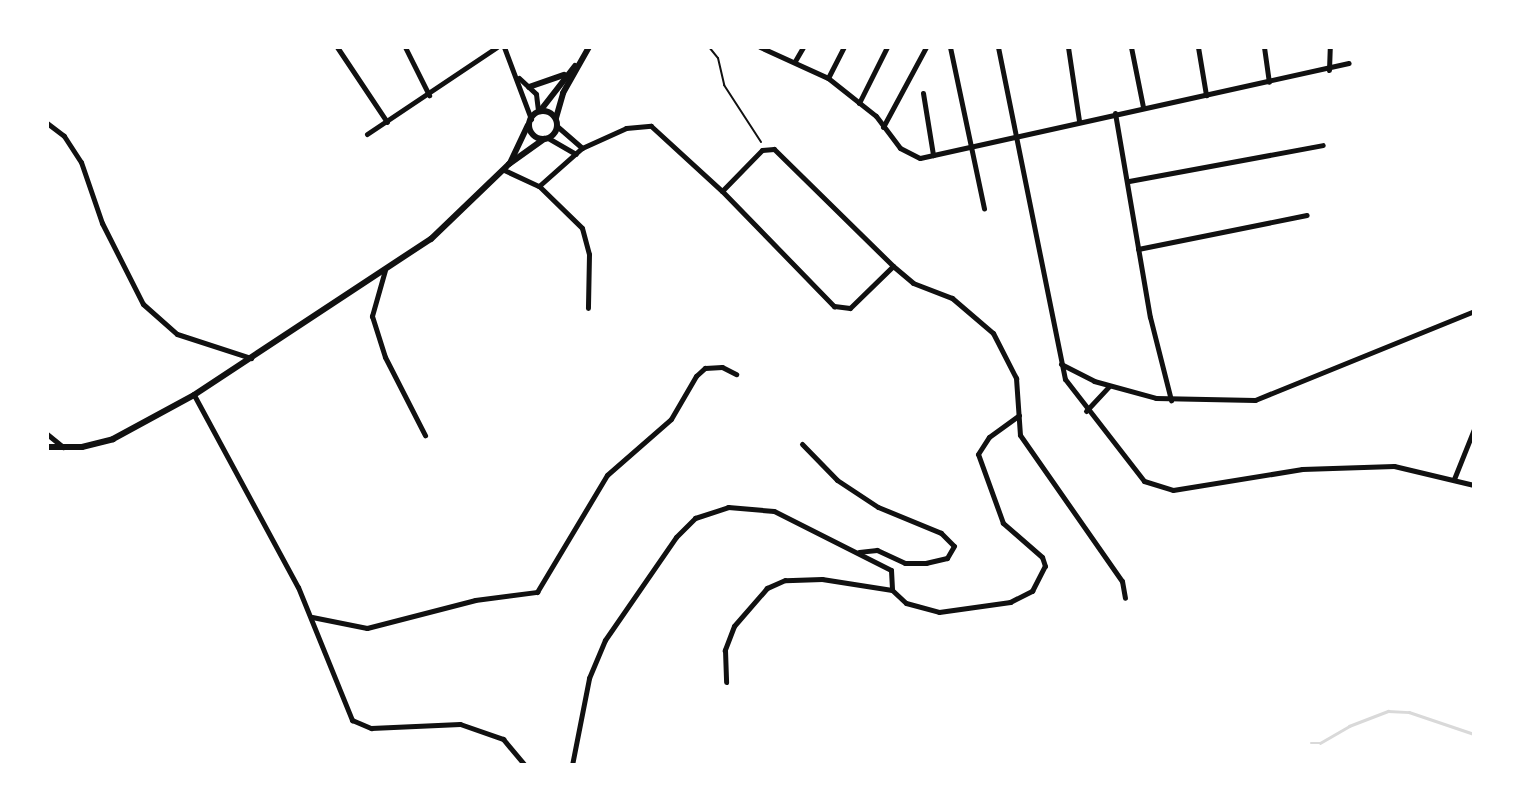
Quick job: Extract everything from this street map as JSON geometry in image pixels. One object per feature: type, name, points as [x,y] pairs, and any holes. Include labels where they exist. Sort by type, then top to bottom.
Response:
[{"type":"street","points":[[337,47],[387,122]]},
{"type":"street","points":[[405,47],[429,95]]},
{"type":"street","points":[[367,134],[497,47]]},
{"type":"street","points":[[504,47],[517,76],[535,136],[546,138],[576,153]]},
{"type":"street","points":[[582,149],[558,127],[556,118],[577,65],[589,47]]},
{"type":"street","points":[[760,47],[796,61],[828,78],[859,103],[912,156],[933,155],[1013,134],[1329,70],[1349,63]]},
{"type":"street","points":[[796,61],[803,47]]},
{"type":"street","points":[[828,78],[844,47]]},
{"type":"street","points":[[859,103],[887,47]]},
{"type":"street","points":[[883,127],[926,47]]},
{"type":"street","points":[[950,47],[984,208]]},
{"type":"street","points":[[998,47],[1013,134],[1061,364],[1086,411],[1144,481],[1158,488],[1336,467],[1394,466],[1474,485]]},
{"type":"street","points":[[1068,47],[1079,121]]},
{"type":"street","points":[[1131,47],[1143,107]]},
{"type":"street","points":[[1198,47],[1206,95]]},
{"type":"street","points":[[1264,47],[1269,82]]},
{"type":"street","points":[[1329,70],[1330,47]]},
{"type":"street","points":[[507,167],[530,121],[568,72],[577,65]]},
{"type":"street","points":[[529,87],[568,72]]},
{"type":"street","points":[[517,76],[537,97],[539,111]]},
{"type":"street","points":[[923,93],[933,155]]},
{"type":"street","points":[[539,111],[556,118]]},
{"type":"street","points":[[1115,113],[1129,181],[1138,249],[1171,400]]},
{"type":"street","points":[[47,123],[64,136],[81,162],[102,223],[143,304],[177,334],[251,358]]},
{"type":"street","points":[[539,186],[582,149],[626,128],[651,126],[722,191],[834,306],[850,308],[893,266]]},
{"type":"street","points":[[47,447],[66,449],[113,439],[194,395],[431,239],[507,167],[558,127]]},
{"type":"street","points":[[1129,181],[1323,145]]},
{"type":"street","points":[[722,191],[762,150],[774,149],[913,283],[952,298],[993,333],[1017,378],[1020,435],[1122,581],[1125,598]]},
{"type":"street","points":[[507,167],[539,186],[564,206],[586,236],[588,309]]},
{"type":"street","points":[[1138,249],[1307,215]]},
{"type":"street","points":[[385,269],[372,316],[385,357],[425,435]]},
{"type":"street","points":[[1061,364],[1109,386],[1171,400],[1255,400],[1277,394],[1474,311]]},
{"type":"street","points":[[312,617],[367,628],[475,600],[537,592],[607,475],[671,419],[696,376],[714,367],[736,374]]},
{"type":"street","points":[[1086,411],[1109,386]]},
{"type":"street","points":[[194,395],[312,617],[352,720],[371,728],[460,724],[503,739],[525,765]]},
{"type":"street","points":[[726,682],[726,650],[734,626],[755,598],[776,583],[846,580],[892,590],[906,603],[939,612],[1010,602],[1032,591],[1045,566],[1042,556],[1003,523],[978,454],[989,437],[1019,415]]},
{"type":"street","points":[[1454,479],[1474,429]]},
{"type":"street","points":[[47,434],[66,449]]},
{"type":"street","points":[[802,444],[837,480],[878,506],[941,533],[954,546],[947,558],[926,563],[905,563],[877,550],[859,552]]},
{"type":"street","points":[[572,765],[589,678],[605,640],[676,537],[695,518],[727,507],[760,507],[807,524],[887,566],[894,580],[892,590]]},
{"type":"path","points":[[709,47],[718,58],[724,85],[761,137],[762,150]]},
{"type":"waterway","points":[[1311,743],[1320,743],[1349,726],[1388,711],[1409,712],[1474,734]]}]
